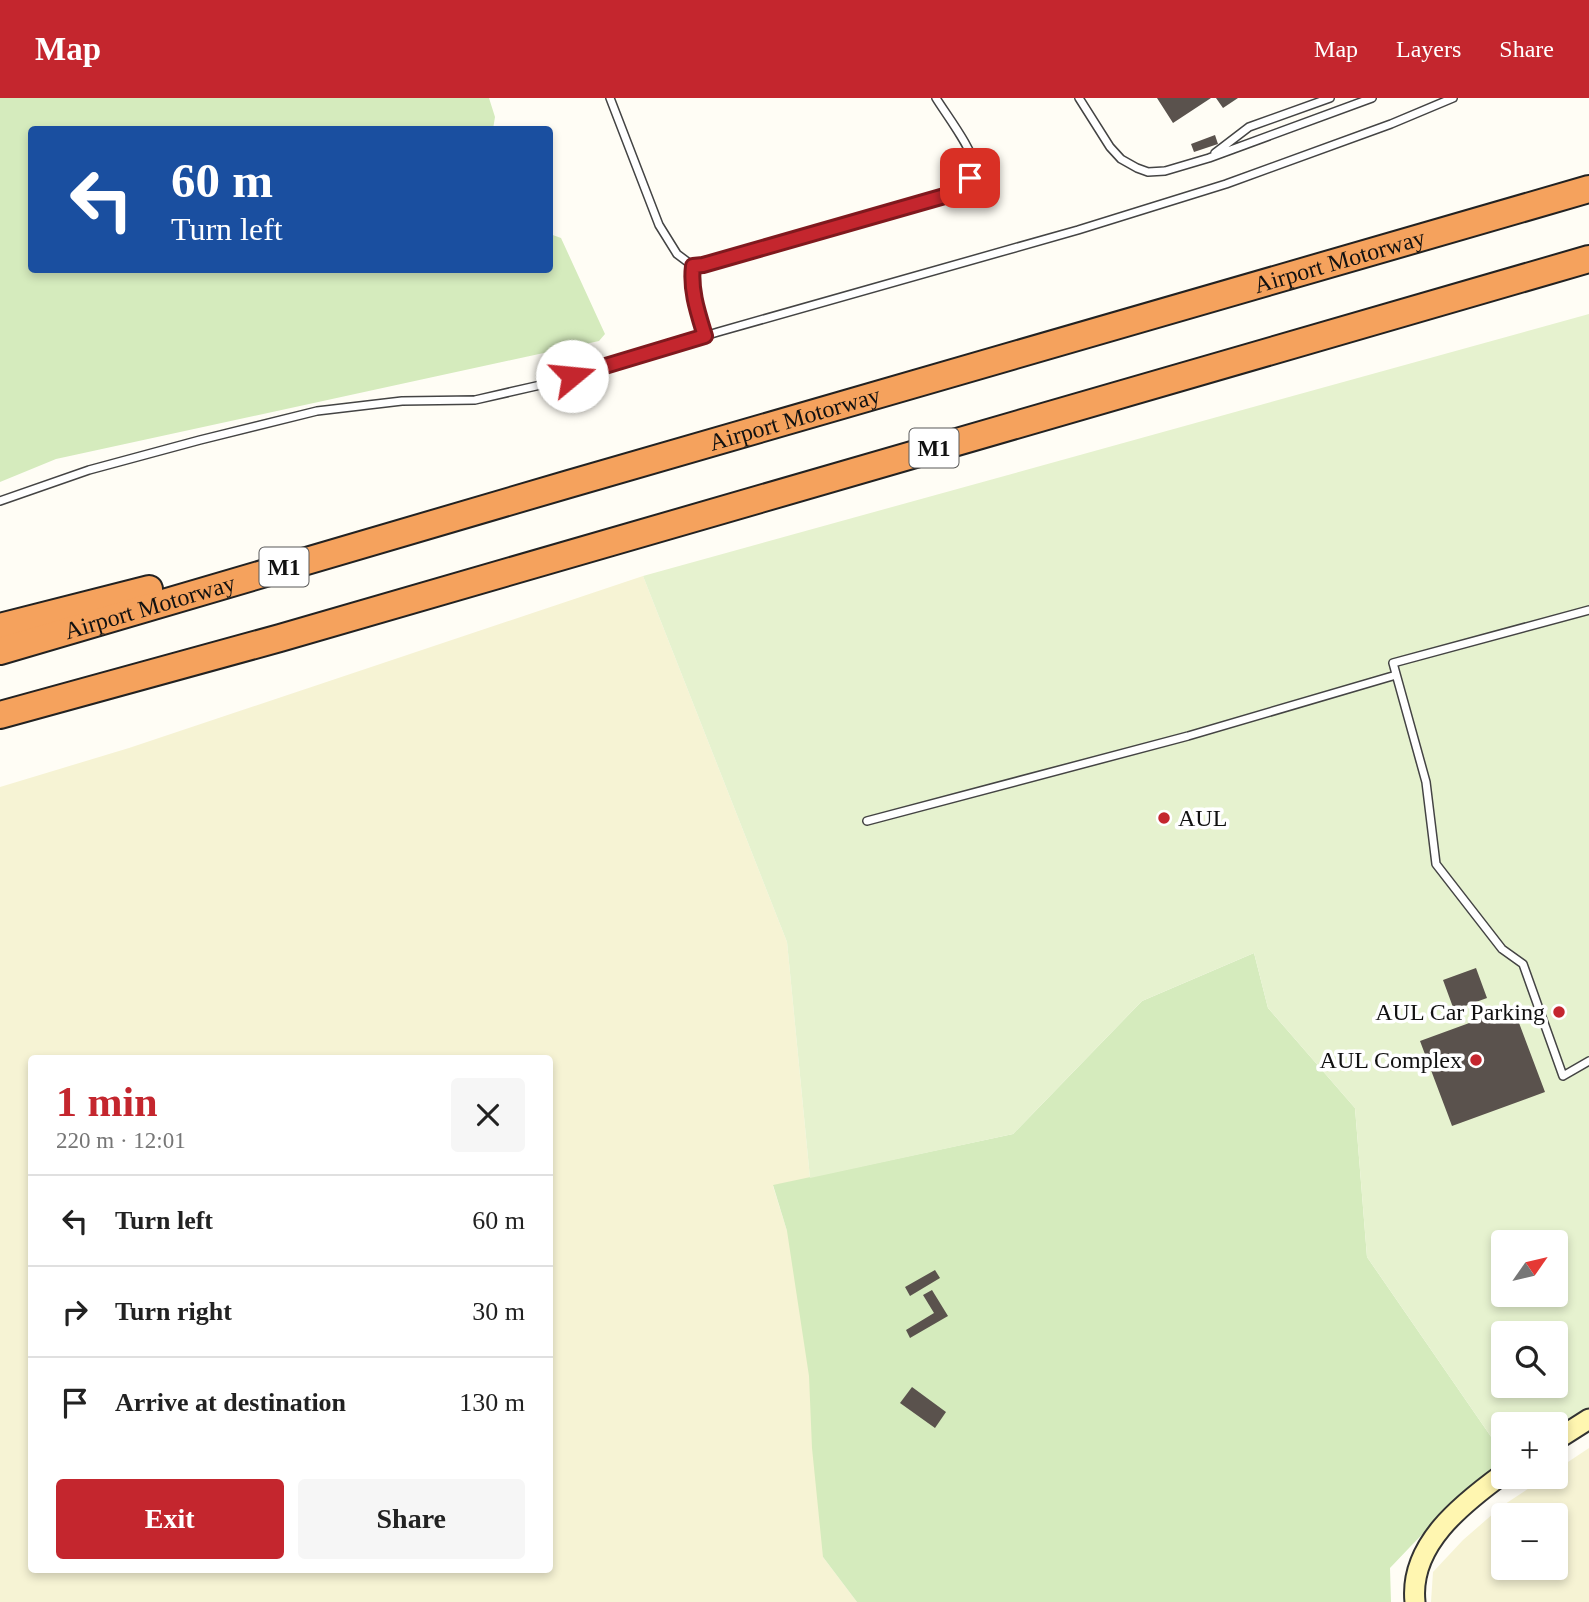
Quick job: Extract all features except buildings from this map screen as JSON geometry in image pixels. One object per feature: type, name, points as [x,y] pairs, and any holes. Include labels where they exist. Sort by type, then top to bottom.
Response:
[{"type":"highway","name":"Airport Motorway","points":[[0,651],[1589,189]]},
{"type":"highway","name":"M1","points":[[0,715],[266,641],[1589,259]]},
{"type":"highway","name":"M1","points":[[0,627],[424,523],[569,484]]},
{"type":"street","points":[[1568,1432],[1589,1419]]},
{"type":"street","points":[[1415,1602],[1418,1567],[1433,1539],[1460,1508],[1491,1483]]},
{"type":"lane","points":[[610,98],[659,225],[677,254],[693,266],[948,195],[961,188],[974,169],[972,154],[936,98]]},
{"type":"lane","points":[[1079,98],[1110,147],[1121,159],[1148,172],[1165,171],[1209,158],[1372,98]]},
{"type":"lane","points":[[1209,158],[1249,127],[1330,98]]},
{"type":"lane","points":[[0,501],[89,470],[317,411],[401,401],[475,400],[545,384],[1226,184],[1391,124],[1453,98]]},
{"type":"lane","points":[[693,266],[691,279],[696,309],[705,336]]},
{"type":"lane","points":[[1589,610],[1392,663],[1426,782],[1436,864],[1502,949],[1523,964],[1563,1076],[1589,1061]]},
{"type":"lane","points":[[867,821],[1188,736],[1396,675]]},
{"type":"shaded area","points":[[643,576],[787,942],[810,1178],[773,1186],[787,1231],[939,1260],[823,1557],[857,1602],[0,1602],[0,787],[129,748]]},
{"type":"shaded area","points":[[1589,1448],[1589,1602],[1431,1602],[1433,1572],[1491,1516],[1491,1580],[1568,1580],[1568,1503],[1507,1503],[1528,1489],[1568,1489],[1568,1462]]},
{"type":"green space","points":[[0,98],[489,98],[495,117],[494,126],[28,126],[28,273],[553,273],[553,235],[561,238],[605,334],[599,341],[56,459],[0,482]]},
{"type":"green space","name":"AUL","points":[[1589,314],[1589,1409],[1568,1420],[1568,1412],[1491,1412],[1491,1437],[1367,1257],[1355,1108],[1268,1008],[1254,953],[1142,1001],[1013,1134],[810,1178],[787,942],[643,576]]},
{"type":"green space","points":[[1254,953],[1268,1008],[1355,1108],[1367,1257],[1491,1437],[1491,1470],[1390,1568],[1391,1602],[857,1602],[823,1557],[812,1448],[809,1376],[787,1231],[773,1185],[1013,1134],[1142,1001]]},
{"type":"place","name":"AUL","points":[[1164,818]]},
{"type":"place","name":"AUL Car Parking","points":[[1559,1012]]},
{"type":"place","name":"AUL Complex","points":[[1476,1060]]},
{"type":"route","points":[[572,376],[705,336],[696,309],[691,279],[693,266],[948,195],[961,188],[970,178]]}]
